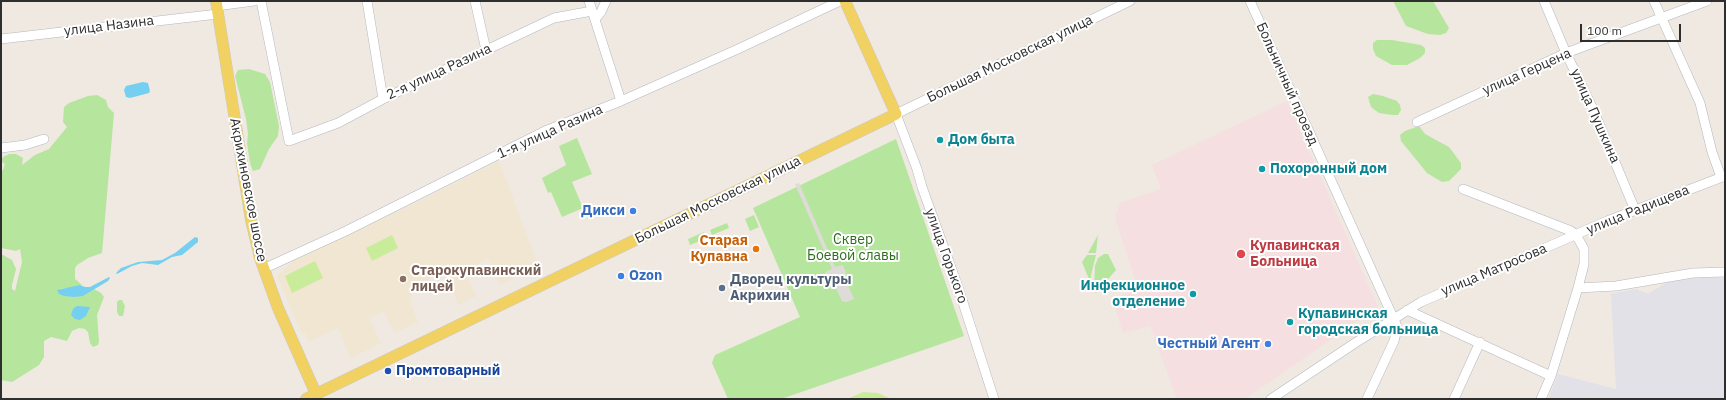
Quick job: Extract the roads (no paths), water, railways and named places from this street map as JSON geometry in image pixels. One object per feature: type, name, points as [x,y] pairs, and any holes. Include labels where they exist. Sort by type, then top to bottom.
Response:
[{"type":"main road","points":[[845,1],[896,114]]},
{"type":"main road","name":"Акрихиновское шоссе","points":[[217,7],[252,226],[263,269],[313,397]]},
{"type":"main road","name":"Большая Московская улица","points":[[313,397],[896,114]]},
{"type":"street","name":"улица Назина","points":[[1,39],[254,1]]},
{"type":"street","name":"2-я улица Разина","points":[[261,1],[289,141],[338,123],[382,99],[554,18],[593,15]]},
{"type":"street","points":[[367,1],[382,99]]},
{"type":"street","points":[[475,1],[486,50]]},
{"type":"street","points":[[589,1],[621,101]]},
{"type":"street","points":[[593,15],[601,12],[606,1]]},
{"type":"street","name":"1-я улица Разина","points":[[263,269],[346,231],[545,131],[621,101],[738,49],[840,1]]},
{"type":"street","name":"Большая Московская улица","points":[[896,114],[1130,1]]},
{"type":"street","name":"Больничный проезд","points":[[1250,1],[1397,330],[1394,341],[1367,399]]},
{"type":"street","name":"улица Пушкина","points":[[1544,1],[1566,53],[1592,107],[1635,210]]},
{"type":"street","points":[[1654,1],[1700,103],[1712,152],[1723,176]]},
{"type":"street","name":"улица Герцена","points":[[1417,122],[1566,53],[1707,1]]},
{"type":"street","name":"улица Горького","points":[[896,114],[917,169],[958,287],[994,399]]},
{"type":"street","points":[[1,148],[25,145],[44,139]]},
{"type":"street","name":"улица Радищева","points":[[1463,189],[1572,231],[1576,235],[1635,210],[1723,176]]},
{"type":"street","points":[[1541,399],[1551,376],[1578,288],[1585,256],[1582,243],[1576,235]]},
{"type":"street","name":"улица Матросова","points":[[1271,399],[1407,310],[1500,266],[1576,235]]},
{"type":"street","points":[[1578,288],[1616,286],[1693,273],[1725,272]]},
{"type":"street","points":[[1407,310],[1480,342],[1551,376]]},
{"type":"street","points":[[1454,399],[1480,342]]},
{"type":"water","points":[[143,82],[148,83],[149,93],[130,98],[126,97],[124,90],[126,86]]},
{"type":"water","points":[[195,237],[198,238],[198,242],[182,255],[172,257],[158,265],[142,263],[132,266],[117,274],[116,273],[121,268],[138,262],[162,260],[175,253]]},
{"type":"water","points":[[109,277],[110,278],[108,281],[83,296],[64,296],[59,294],[57,290],[80,285],[90,287]]},
{"type":"water","points":[[77,306],[90,307],[86,316],[80,320],[75,319],[71,315],[73,309]]},
{"type":"place","name":"Дом быта","points":[[940,140]]},
{"type":"place","name":"Похоронный дом","points":[[1262,169]]},
{"type":"place","name":"Дикси","points":[[633,211]]},
{"type":"place","name":"Старая Купавна","points":[[756,249]]},
{"type":"place","name":"Купавинская Больница","points":[[1241,254]]},
{"type":"place","name":"Ozon","points":[[621,276]]},
{"type":"place","name":"Старокупавинский лицей","points":[[403,279]]},
{"type":"place","name":"Дворец культуры Акрихин","points":[[722,288]]},
{"type":"place","name":"Инфекционное отделение","points":[[1193,294]]},
{"type":"place","name":"Купавинская городская больница","points":[[1290,322]]},
{"type":"place","name":"Честный Агент","points":[[1268,344]]},
{"type":"place","name":"Промтоварный","points":[[388,371]]},
{"type":"park label","name":"Сквер Боевой славы","points":[[853,248]]}]
